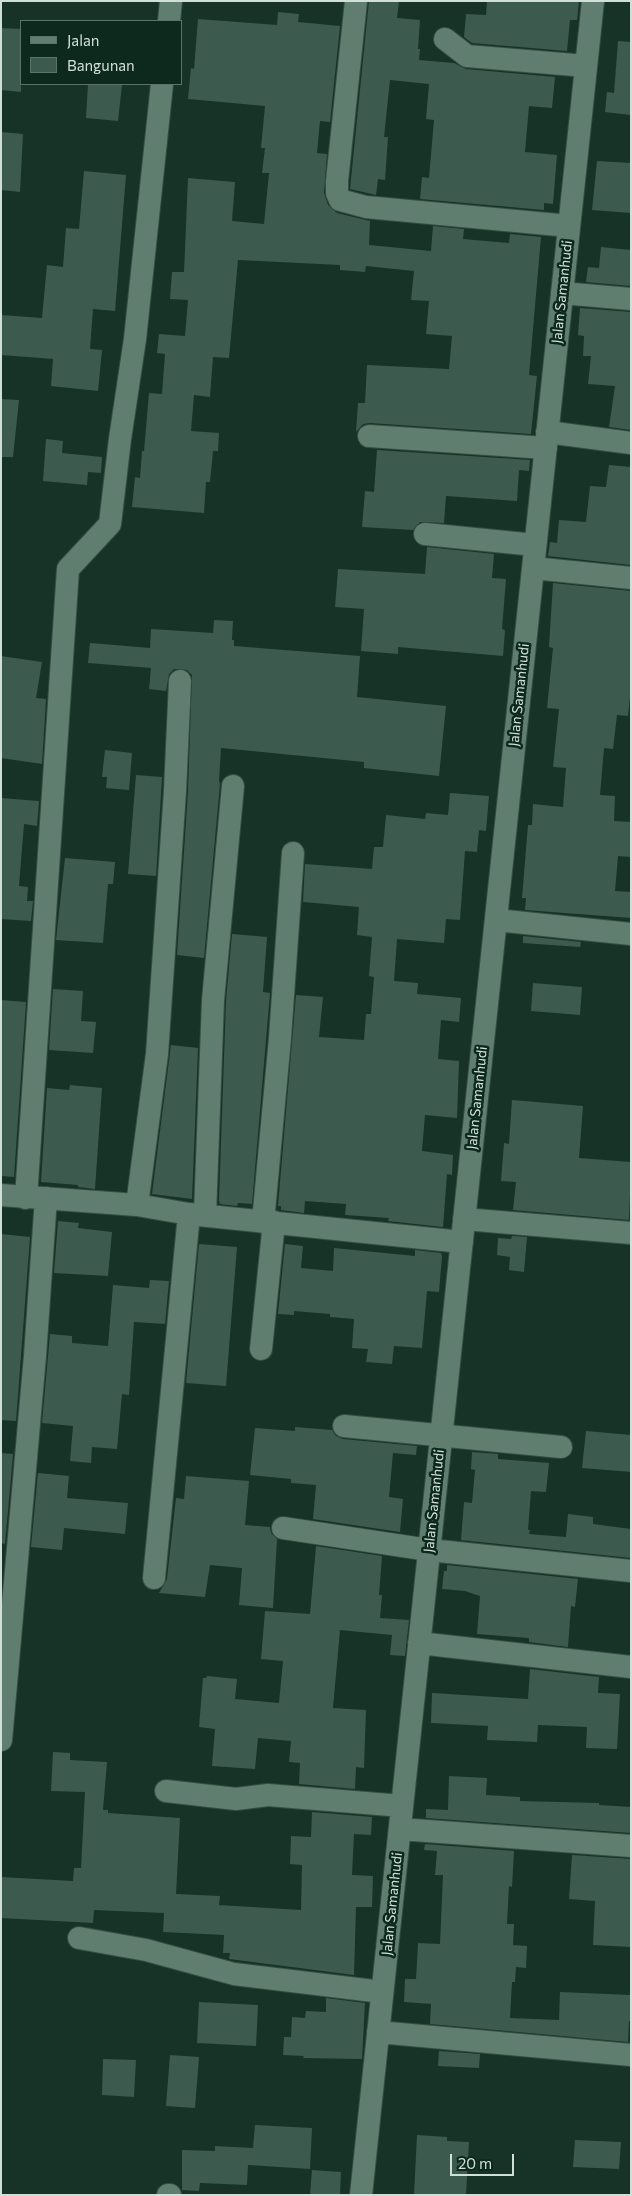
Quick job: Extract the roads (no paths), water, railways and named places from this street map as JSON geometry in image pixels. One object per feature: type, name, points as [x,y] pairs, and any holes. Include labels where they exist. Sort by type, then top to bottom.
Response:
[{"type":"street","points":[[169,20],[171,1]]},
{"type":"street","points":[[356,1],[337,181],[337,193],[340,200],[366,207],[569,226]]},
{"type":"street","name":"Jalan Samanhudi","points":[[361,2195],[593,1]]},
{"type":"street","points":[[445,39],[467,56],[586,66]]},
{"type":"street","points":[[1,1740],[35,1356],[36,1198],[68,569],[110,524],[120,439],[135,340],[162,85]]},
{"type":"street","points":[[562,293],[631,299]]},
{"type":"street","points":[[369,436],[631,443]]},
{"type":"street","points":[[425,534],[536,545]]},
{"type":"street","points":[[533,568],[631,578]]},
{"type":"street","points":[[137,1205],[157,1054],[175,790],[180,680]]},
{"type":"street","points":[[154,1578],[197,1214],[213,1000],[233,786]]},
{"type":"street","points":[[261,1349],[293,853]]},
{"type":"street","points":[[496,920],[631,934]]},
{"type":"street","points":[[1,1195],[137,1205],[197,1214],[462,1242]]},
{"type":"street","points":[[464,1219],[631,1233]]},
{"type":"street","points":[[344,1426],[561,1447]]},
{"type":"street","points":[[283,1528],[429,1550],[631,1571]]},
{"type":"street","points":[[419,1643],[631,1667]]},
{"type":"street","points":[[166,1791],[236,1799],[268,1795],[402,1806]]},
{"type":"street","points":[[400,1829],[631,1846]]},
{"type":"street","points":[[79,1938],[146,1950],[234,1974],[382,1992]]},
{"type":"street","points":[[378,2032],[631,2056]]}]
